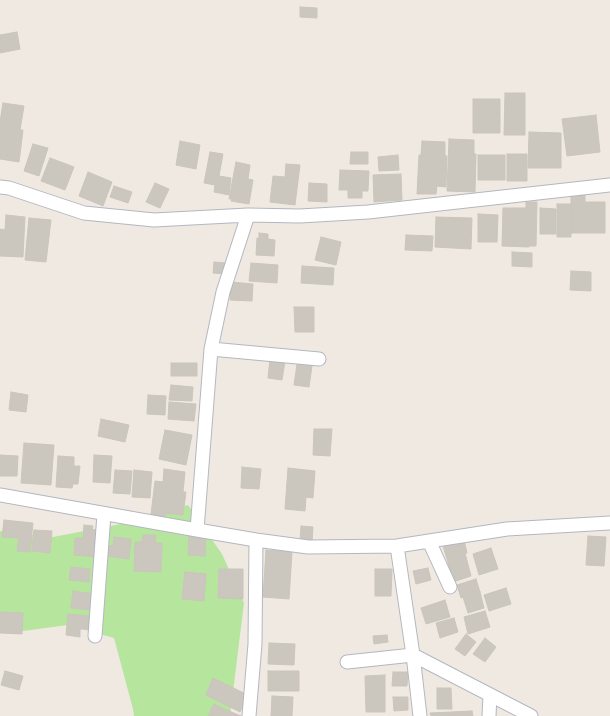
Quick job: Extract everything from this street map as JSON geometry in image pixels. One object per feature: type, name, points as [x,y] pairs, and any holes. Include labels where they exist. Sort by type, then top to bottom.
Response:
[{"type":"street","points":[[0,187],[9,188],[84,213],[154,220],[248,215],[300,216],[368,212],[610,185]]},
{"type":"street","points":[[197,530],[211,349],[223,292],[248,215]]},
{"type":"street","points":[[211,349],[319,359]]},
{"type":"street","points":[[0,495],[256,540],[308,547],[397,546],[507,529],[610,523]]},
{"type":"street","points":[[95,636],[104,514]]},
{"type":"street","points":[[249,716],[255,644],[256,540]]},
{"type":"street","points":[[429,541],[450,587]]},
{"type":"street","points":[[397,546],[413,655],[420,716]]},
{"type":"street","points":[[347,662],[413,655],[531,716]]},
{"type":"street","points":[[489,716],[490,695]]},
{"type":"green space","points":[[188,505],[222,554],[244,603],[230,716],[134,716],[114,638],[68,625],[23,631],[0,623],[0,531],[53,537],[121,524]]},
{"type":"building","points":[[300,7],[317,8],[317,18],[300,17]]},
{"type":"building","points":[[17,32],[20,49],[0,53],[0,35]]},
{"type":"building","points":[[505,93],[525,93],[525,135],[504,135]]},
{"type":"building","points":[[473,99],[500,99],[500,133],[473,133]]},
{"type":"building","points":[[3,103],[24,106],[20,130],[23,130],[19,162],[0,159],[0,122]]},
{"type":"building","points":[[596,115],[600,152],[567,156],[562,119]]},
{"type":"building","points":[[529,132],[561,133],[561,168],[528,168]]},
{"type":"building","points":[[449,139],[474,140],[474,154],[476,154],[475,192],[447,191]]},
{"type":"building","points":[[180,141],[200,145],[196,169],[176,165]]},
{"type":"building","points":[[422,141],[445,142],[445,156],[447,156],[446,187],[437,186],[436,194],[417,194],[419,155],[421,155]]},
{"type":"building","points":[[33,144],[48,148],[39,176],[24,171]]},
{"type":"building","points":[[210,152],[223,154],[219,176],[231,178],[229,195],[214,192],[215,185],[204,183]]},
{"type":"building","points":[[351,152],[368,152],[368,164],[350,164]]},
{"type":"building","points":[[507,154],[527,154],[527,181],[507,181]]},
{"type":"building","points":[[398,155],[399,170],[379,171],[378,157]]},
{"type":"building","points":[[478,155],[505,155],[505,180],[478,180]]},
{"type":"building","points":[[50,158],[74,167],[65,190],[41,181]]},
{"type":"building","points":[[236,162],[250,165],[248,179],[253,180],[249,204],[231,201],[232,199],[229,199]]},
{"type":"building","points":[[286,164],[300,165],[295,205],[270,202],[273,176],[285,177]]},
{"type":"building","points":[[340,170],[369,171],[368,191],[362,191],[362,198],[348,198],[348,190],[339,190]]},
{"type":"building","points":[[88,172],[112,182],[103,206],[79,196]]},
{"type":"building","points":[[401,174],[402,200],[374,202],[373,175]]},
{"type":"building","points":[[155,183],[169,189],[160,208],[146,202]]},
{"type":"building","points":[[309,183],[327,184],[327,202],[308,201]]},
{"type":"building","points":[[114,186],[132,192],[128,203],[110,197]]},
{"type":"building","points":[[571,195],[585,195],[585,202],[605,202],[605,233],[571,233]]},
{"type":"building","points":[[526,202],[537,202],[536,246],[502,246],[503,208],[526,208]]},
{"type":"building","points":[[557,204],[571,204],[571,237],[557,237]]},
{"type":"building","points":[[540,208],[556,209],[556,234],[540,234]]},
{"type":"building","points":[[478,214],[498,215],[497,242],[478,242]]},
{"type":"building","points":[[6,215],[25,217],[23,257],[0,256],[0,229],[5,230]]},
{"type":"building","points":[[436,217],[472,218],[471,249],[435,247]]},
{"type":"building","points":[[29,218],[51,220],[46,262],[25,260]]},
{"type":"building","points":[[259,233],[268,234],[268,239],[275,240],[274,256],[256,255],[257,238],[259,238]]},
{"type":"building","points":[[406,235],[433,236],[432,251],[405,250]]},
{"type":"building","points":[[321,237],[341,242],[336,265],[315,260]]},
{"type":"building","points":[[512,252],[532,253],[532,267],[512,266]]},
{"type":"building","points":[[214,262],[227,263],[226,274],[213,273]]},
{"type":"building","points":[[251,263],[278,265],[277,283],[249,281]]},
{"type":"building","points":[[302,266],[334,268],[333,285],[301,283]]},
{"type":"building","points":[[571,271],[591,272],[591,291],[570,290]]},
{"type":"building","points":[[231,282],[253,284],[252,301],[230,300]]},
{"type":"building","points":[[294,307],[314,307],[314,332],[295,332]]},
{"type":"building","points":[[270,359],[285,361],[282,380],[268,378]]},
{"type":"building","points":[[171,363],[197,363],[197,376],[171,376]]},
{"type":"building","points":[[297,364],[312,366],[309,387],[294,385]]},
{"type":"building","points":[[171,385],[193,387],[192,401],[169,400]]},
{"type":"building","points":[[11,392],[28,395],[26,412],[9,410]]},
{"type":"building","points":[[148,395],[166,396],[165,415],[147,414]]},
{"type":"building","points":[[169,402],[196,404],[194,421],[168,419]]},
{"type":"building","points":[[101,419],[129,425],[125,442],[98,436]]},
{"type":"building","points":[[314,429],[332,429],[330,456],[313,455]]},
{"type":"building","points":[[165,430],[192,435],[186,465],[159,459]]},
{"type":"building","points":[[24,443],[54,445],[51,485],[21,483]]},
{"type":"building","points":[[0,455],[18,456],[17,476],[0,476]]},
{"type":"building","points":[[94,455],[112,456],[110,483],[93,482]]},
{"type":"building","points":[[58,456],[74,457],[74,466],[80,466],[78,484],[73,484],[72,488],[56,487]]},
{"type":"building","points":[[242,467],[261,469],[259,489],[241,488]]},
{"type":"building","points":[[288,468],[315,471],[313,498],[306,497],[305,511],[285,509]]},
{"type":"building","points":[[164,469],[185,472],[183,492],[186,492],[183,515],[166,513],[166,516],[151,514],[155,481],[163,482]]},
{"type":"building","points":[[115,470],[132,471],[130,494],[113,493]]},
{"type":"building","points":[[134,470],[152,472],[150,498],[132,497]]},
{"type":"building","points":[[4,520],[33,523],[30,552],[17,551],[19,538],[2,537]]},
{"type":"building","points":[[84,525],[93,526],[92,530],[100,530],[98,557],[74,555],[75,538],[83,538]]},
{"type":"building","points":[[301,526],[313,527],[312,542],[300,541]]},
{"type":"building","points":[[34,530],[52,531],[50,553],[32,551]]},
{"type":"building","points":[[143,535],[156,535],[155,543],[162,543],[161,572],[134,571],[135,542],[142,542]]},
{"type":"building","points":[[189,535],[206,536],[205,556],[188,555]]},
{"type":"building","points":[[588,536],[606,537],[604,566],[586,565]]},
{"type":"building","points":[[114,537],[131,539],[129,559],[105,556],[106,545],[113,546]]},
{"type":"building","points":[[464,540],[467,553],[447,559],[443,546]]},
{"type":"building","points":[[491,548],[498,569],[479,575],[473,554]]},
{"type":"building","points":[[266,550],[292,552],[289,599],[263,597]]},
{"type":"building","points":[[465,553],[471,576],[453,582],[447,559]]},
{"type":"building","points":[[71,567],[90,569],[89,582],[69,580]]},
{"type":"building","points":[[428,568],[431,580],[416,584],[413,571]]},
{"type":"building","points":[[219,569],[243,569],[243,599],[218,598]]},
{"type":"building","points":[[375,569],[392,569],[391,596],[375,596]]},
{"type":"building","points":[[185,572],[206,574],[204,601],[182,599]]},
{"type":"building","points":[[476,579],[480,592],[461,598],[457,585]]},
{"type":"building","points":[[506,588],[511,604],[489,611],[484,595]]},
{"type":"building","points":[[73,591],[94,594],[92,610],[71,608]]},
{"type":"building","points":[[480,592],[484,608],[468,613],[463,597]]},
{"type":"building","points":[[445,600],[450,617],[426,624],[421,608]]},
{"type":"building","points":[[485,611],[490,627],[468,634],[464,617]]},
{"type":"building","points":[[0,612],[23,613],[22,634],[0,633]]},
{"type":"building","points":[[68,614],[89,616],[88,629],[80,629],[80,637],[66,635]]},
{"type":"building","points":[[454,618],[458,632],[440,638],[436,623]]},
{"type":"building","points":[[466,634],[476,642],[465,656],[455,649]]},
{"type":"building","points":[[387,635],[388,642],[374,644],[373,636]]},
{"type":"building","points":[[485,638],[496,647],[485,662],[473,654]]},
{"type":"building","points":[[269,643],[295,644],[294,665],[268,664]]},
{"type":"building","points":[[5,671],[23,676],[19,690],[1,685]]},
{"type":"building","points":[[268,671],[299,671],[299,691],[268,691]]},
{"type":"building","points":[[393,672],[408,672],[407,686],[392,686]]},
{"type":"building","points":[[385,675],[385,712],[366,712],[365,676]]},
{"type":"building","points":[[213,678],[248,695],[240,712],[206,695]]},
{"type":"building","points":[[437,688],[451,688],[452,709],[437,709]]},
{"type":"building","points":[[272,696],[293,697],[292,716],[271,716]]},
{"type":"building","points":[[393,697],[408,697],[408,710],[394,711]]},
{"type":"building","points":[[214,704],[224,709],[241,716],[208,716]]},
{"type":"building","points":[[472,711],[473,716],[431,716],[430,713]]}]
